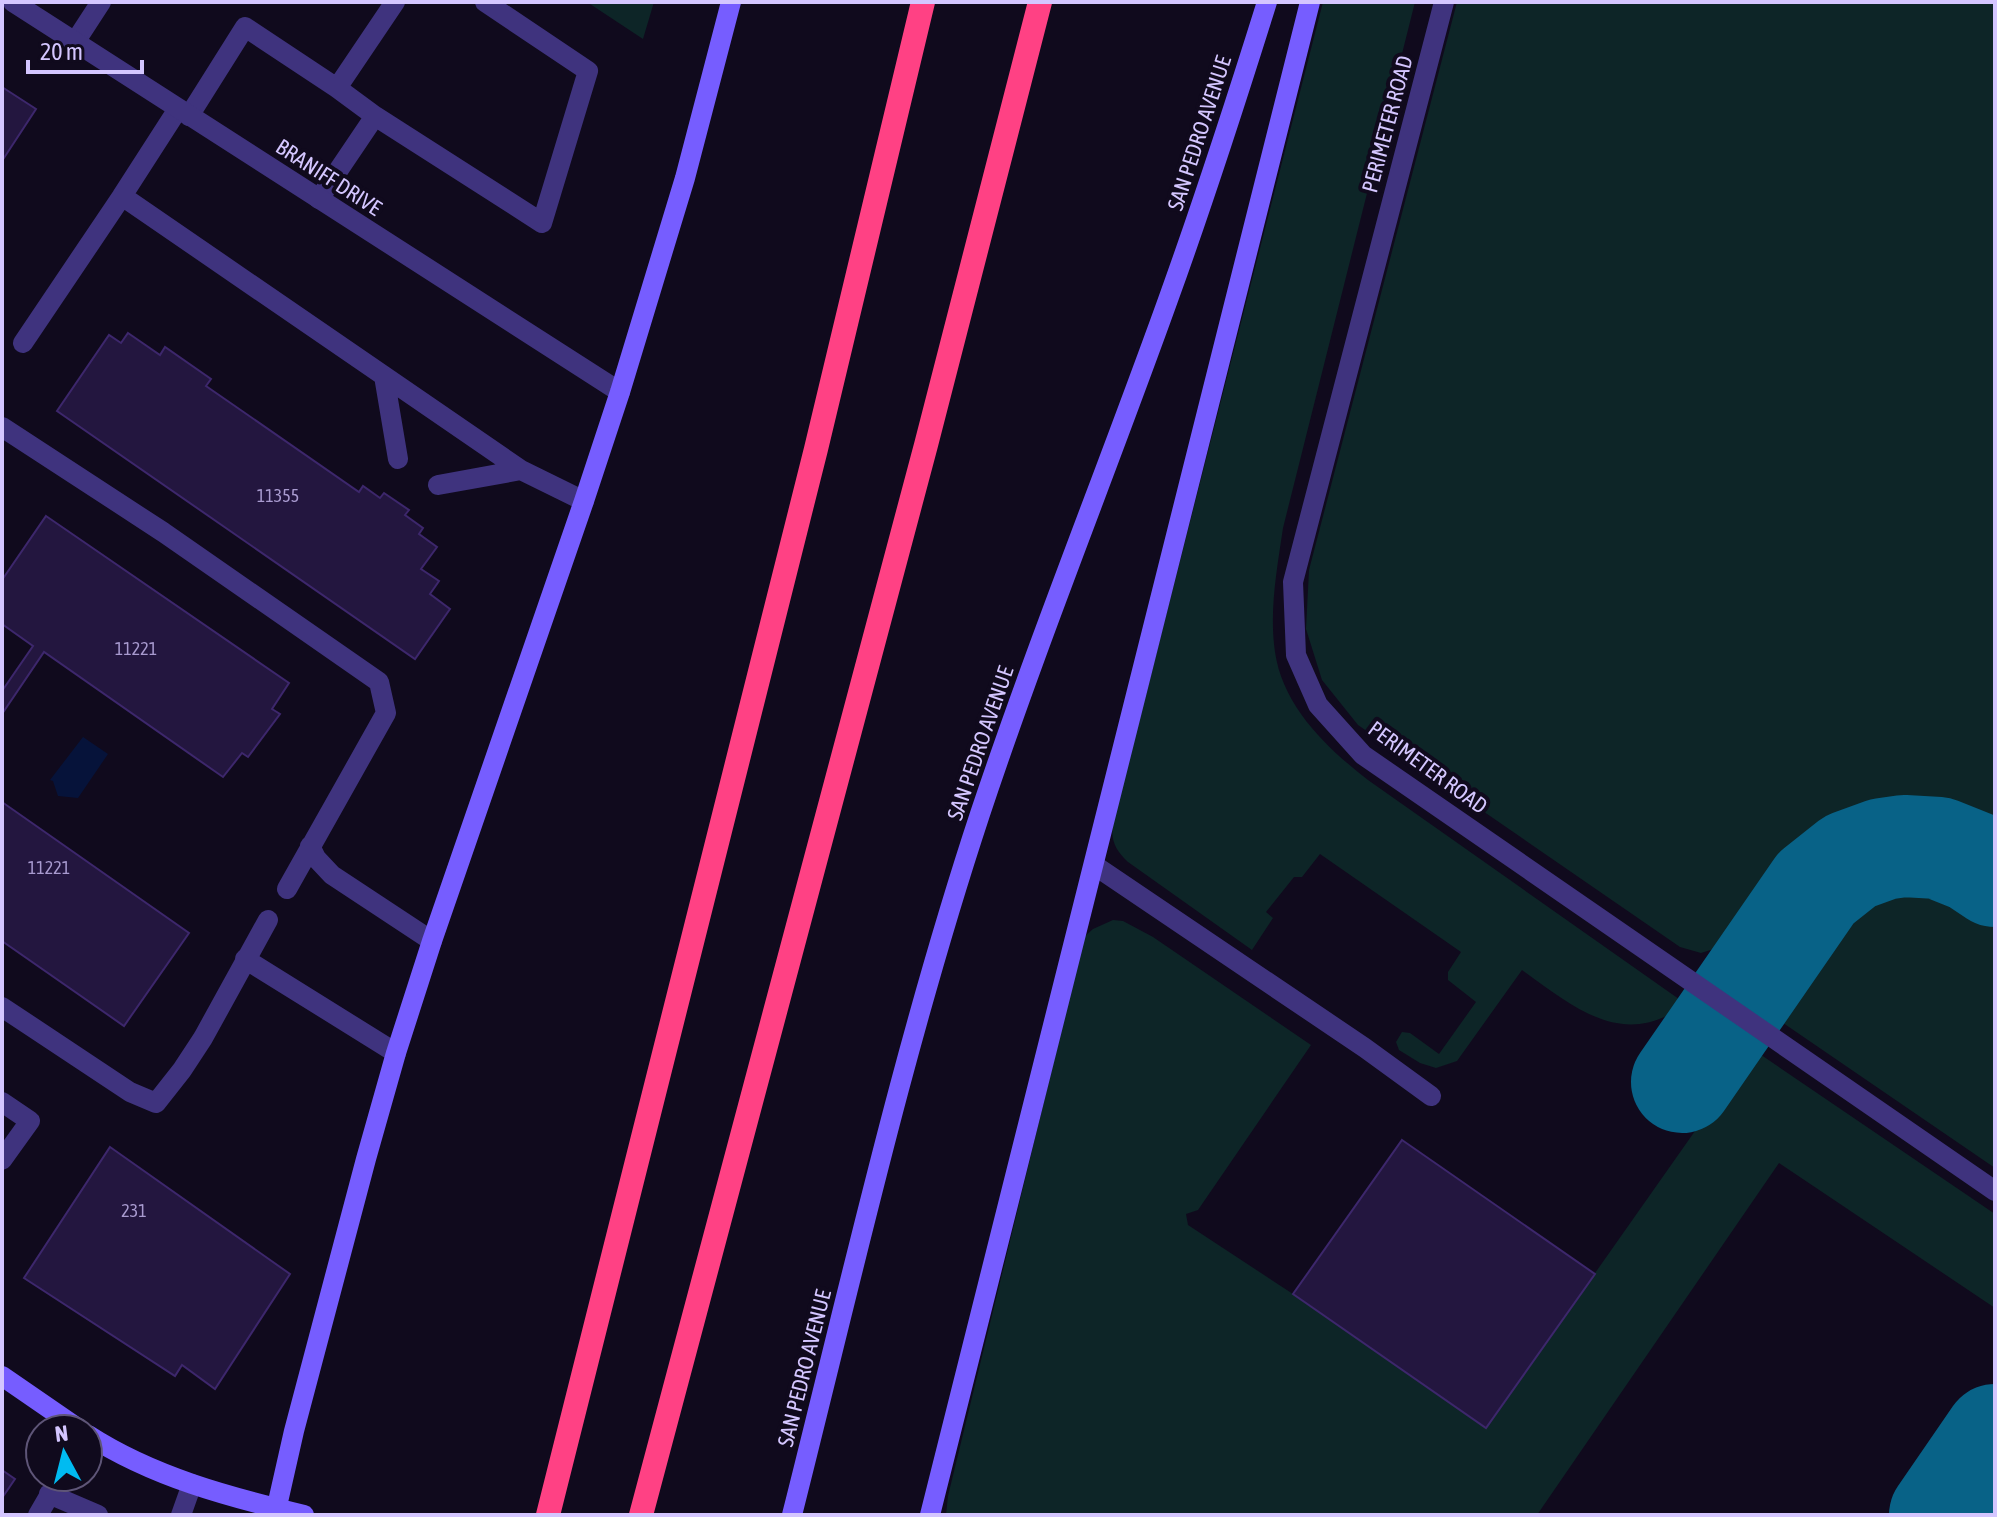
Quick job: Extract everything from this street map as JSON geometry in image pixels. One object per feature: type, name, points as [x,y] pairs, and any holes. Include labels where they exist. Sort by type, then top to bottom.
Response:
[{"type":"highway","points":[[548,1515],[842,346],[923,2]]},
{"type":"highway","points":[[641,1515],[918,476],[1040,2]]},
{"type":"main road","points":[[276,1512],[302,1401],[396,1053],[620,392],[685,178],[731,2]]},
{"type":"main road","name":"SAN PEDRO AVENUE","points":[[792,1515],[937,953],[1025,686],[1190,238],[1267,2]]},
{"type":"main road","points":[[930,1515],[1310,2]]},
{"type":"main road","points":[[2,1376],[56,1413]]},
{"type":"main road","points":[[104,1444],[163,1474],[276,1512],[304,1515]]},
{"type":"street","name":"BRANIFF DRIVE","points":[[13,2],[620,392]]},
{"type":"street","points":[[75,42],[101,2]]},
{"type":"street","points":[[337,88],[395,2]]},
{"type":"street","points":[[23,343],[122,196],[245,27],[375,116],[542,223],[588,71],[485,2]]},
{"type":"street","name":"PERIMETER ROAD","points":[[1444,2],[1293,582],[1296,655],[1318,705],[1363,755],[1995,1191]]},
{"type":"street","points":[[319,199],[375,116]]},
{"type":"street","points":[[122,196],[521,470],[584,501]]},
{"type":"street","points":[[384,376],[398,459]]},
{"type":"street","points":[[2,427],[163,532],[379,682],[386,713],[287,889]]},
{"type":"street","points":[[438,485],[521,470]]},
{"type":"street","points":[[310,846],[316,858],[332,875],[432,941]]},
{"type":"street","points":[[1094,865],[1431,1096]]},
{"type":"street","points":[[2,1007],[130,1092],[156,1103],[203,1038],[268,920]]},
{"type":"street","points":[[245,959],[396,1053]]},
{"type":"street","points":[[2,1102],[30,1121],[2,1160]]},
{"type":"street","points":[[181,1515],[192,1484]]},
{"type":"street","points":[[38,1515],[50,1493]]},
{"type":"street","points":[[65,1493],[98,1515]]},
{"type":"green space","points":[[587,2],[654,2],[643,39]]},
{"type":"green space","points":[[1323,2],[1415,2],[1283,528],[1273,621],[1280,672],[1287,691],[1309,725],[1353,768],[1686,1004],[1663,1018],[1641,1024],[1620,1024],[1580,1009],[1522,970],[1457,1061],[1436,1068],[1420,1063],[1399,1050],[1396,1042],[1402,1032],[1410,1033],[1439,1054],[1476,1002],[1448,980],[1448,972],[1461,952],[1320,854],[1302,877],[1294,877],[1266,912],[1273,918],[1252,950],[1128,862],[1117,849],[1112,835]]},
{"type":"green space","points":[[1457,2],[1995,2],[1995,834],[1954,816],[1908,810],[1855,820],[1805,844],[1772,881],[1736,935],[1720,947],[1701,953],[1680,947],[1358,725],[1322,680],[1306,629],[1309,570]]},
{"type":"green space","points":[[1894,882],[1944,886],[1995,920],[1995,1168],[1770,1014],[1843,909],[1867,892]]},
{"type":"green space","points":[[1113,920],[1123,921],[1153,937],[1311,1045],[1198,1210],[1186,1214],[1188,1225],[1486,1428],[1714,1104],[1748,1046],[1995,1214],[1995,1308],[1779,1163],[1537,1515],[946,1515],[948,1496],[1084,937]]},
{"type":"water","points":[[83,737],[108,754],[78,798],[58,796],[50,780]]},
{"type":"building","points":[[2,87],[36,109],[2,161]]},
{"type":"building","points":[[128,333],[160,355],[165,347],[211,379],[206,386],[359,492],[363,486],[380,498],[384,493],[409,510],[405,515],[423,528],[419,534],[437,547],[421,569],[439,581],[430,594],[450,609],[415,659],[57,411],[109,335],[121,343]]},
{"type":"building","points":[[46,516],[289,683],[272,709],[280,714],[248,757],[242,753],[223,777],[44,652],[2,714],[2,691],[33,646],[2,624],[2,580]]},
{"type":"building","points":[[2,802],[189,933],[124,1026],[2,941]]},
{"type":"building","points":[[1402,1140],[1595,1274],[1486,1428],[1293,1294]]},
{"type":"building","points":[[110,1147],[290,1274],[215,1389],[182,1365],[175,1376],[24,1278]]},
{"type":"building","points":[[2,1470],[15,1479],[2,1498]]},
{"type":"taxiway","points":[[1682,1082],[1816,888],[1850,861],[1883,849],[1904,846],[1939,848],[1974,862],[1995,876]]},
{"type":"taxiway","points":[[1940,1515],[1995,1435]]}]
